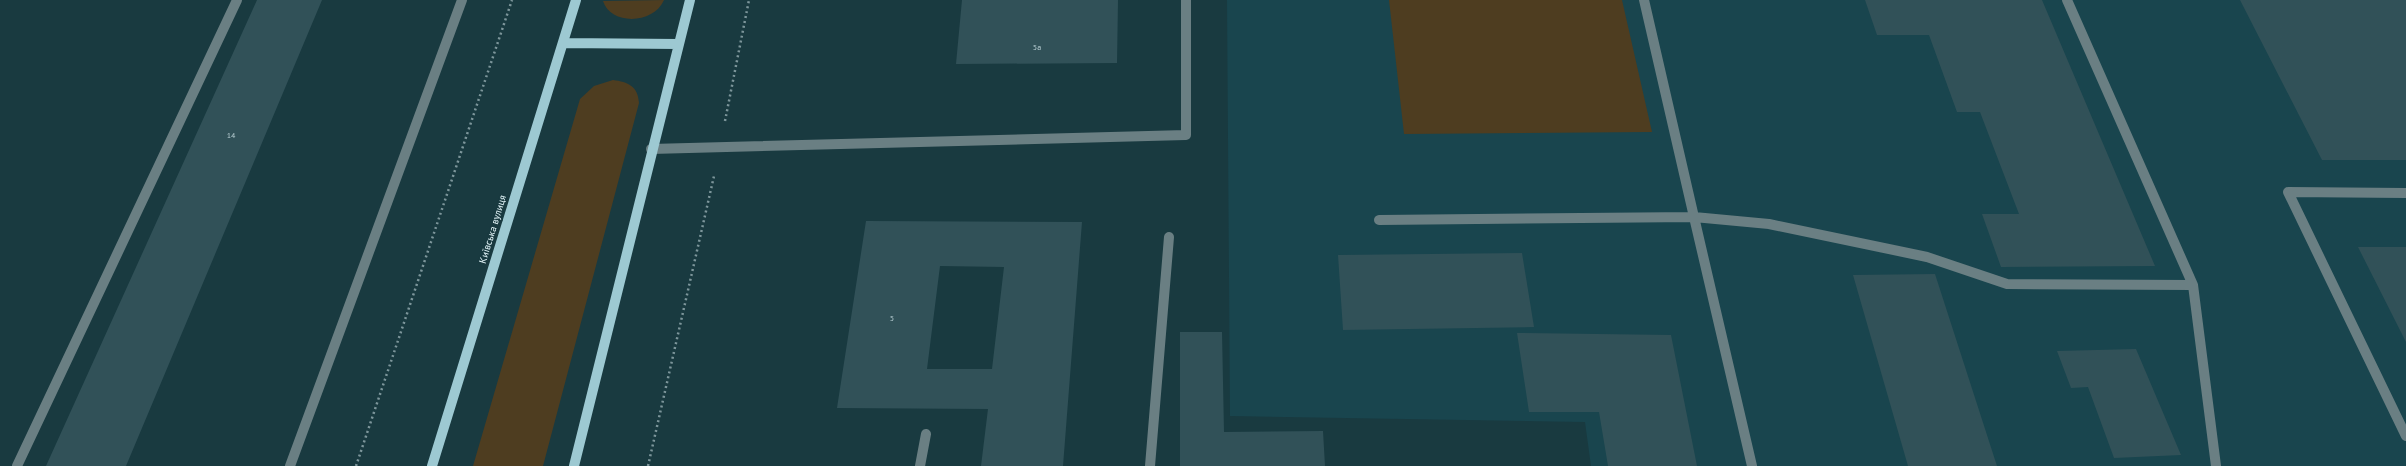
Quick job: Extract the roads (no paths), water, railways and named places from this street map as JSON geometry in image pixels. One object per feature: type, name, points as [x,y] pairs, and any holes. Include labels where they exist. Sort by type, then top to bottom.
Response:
[{"type":"main road","name":"Київська вулиця","points":[[432,466],[576,0]]},
{"type":"main road","points":[[574,466],[651,149],[690,0]]},
{"type":"main road","points":[[563,43],[678,44]]},
{"type":"lane","points":[[17,466],[237,0]]},
{"type":"lane","points":[[290,466],[462,0]]},
{"type":"lane","points":[[651,149],[1186,135],[1186,0]]},
{"type":"lane","points":[[1644,0],[1752,466]]},
{"type":"lane","points":[[2067,0],[2193,285],[2216,466]]},
{"type":"lane","points":[[2406,193],[2288,192],[2406,436]]},
{"type":"lane","points":[[1379,220],[1694,217],[1770,224],[1927,257],[2007,284],[2193,285]]},
{"type":"lane","points":[[1150,466],[1169,237]]},
{"type":"lane","points":[[920,466],[926,434]]}]
